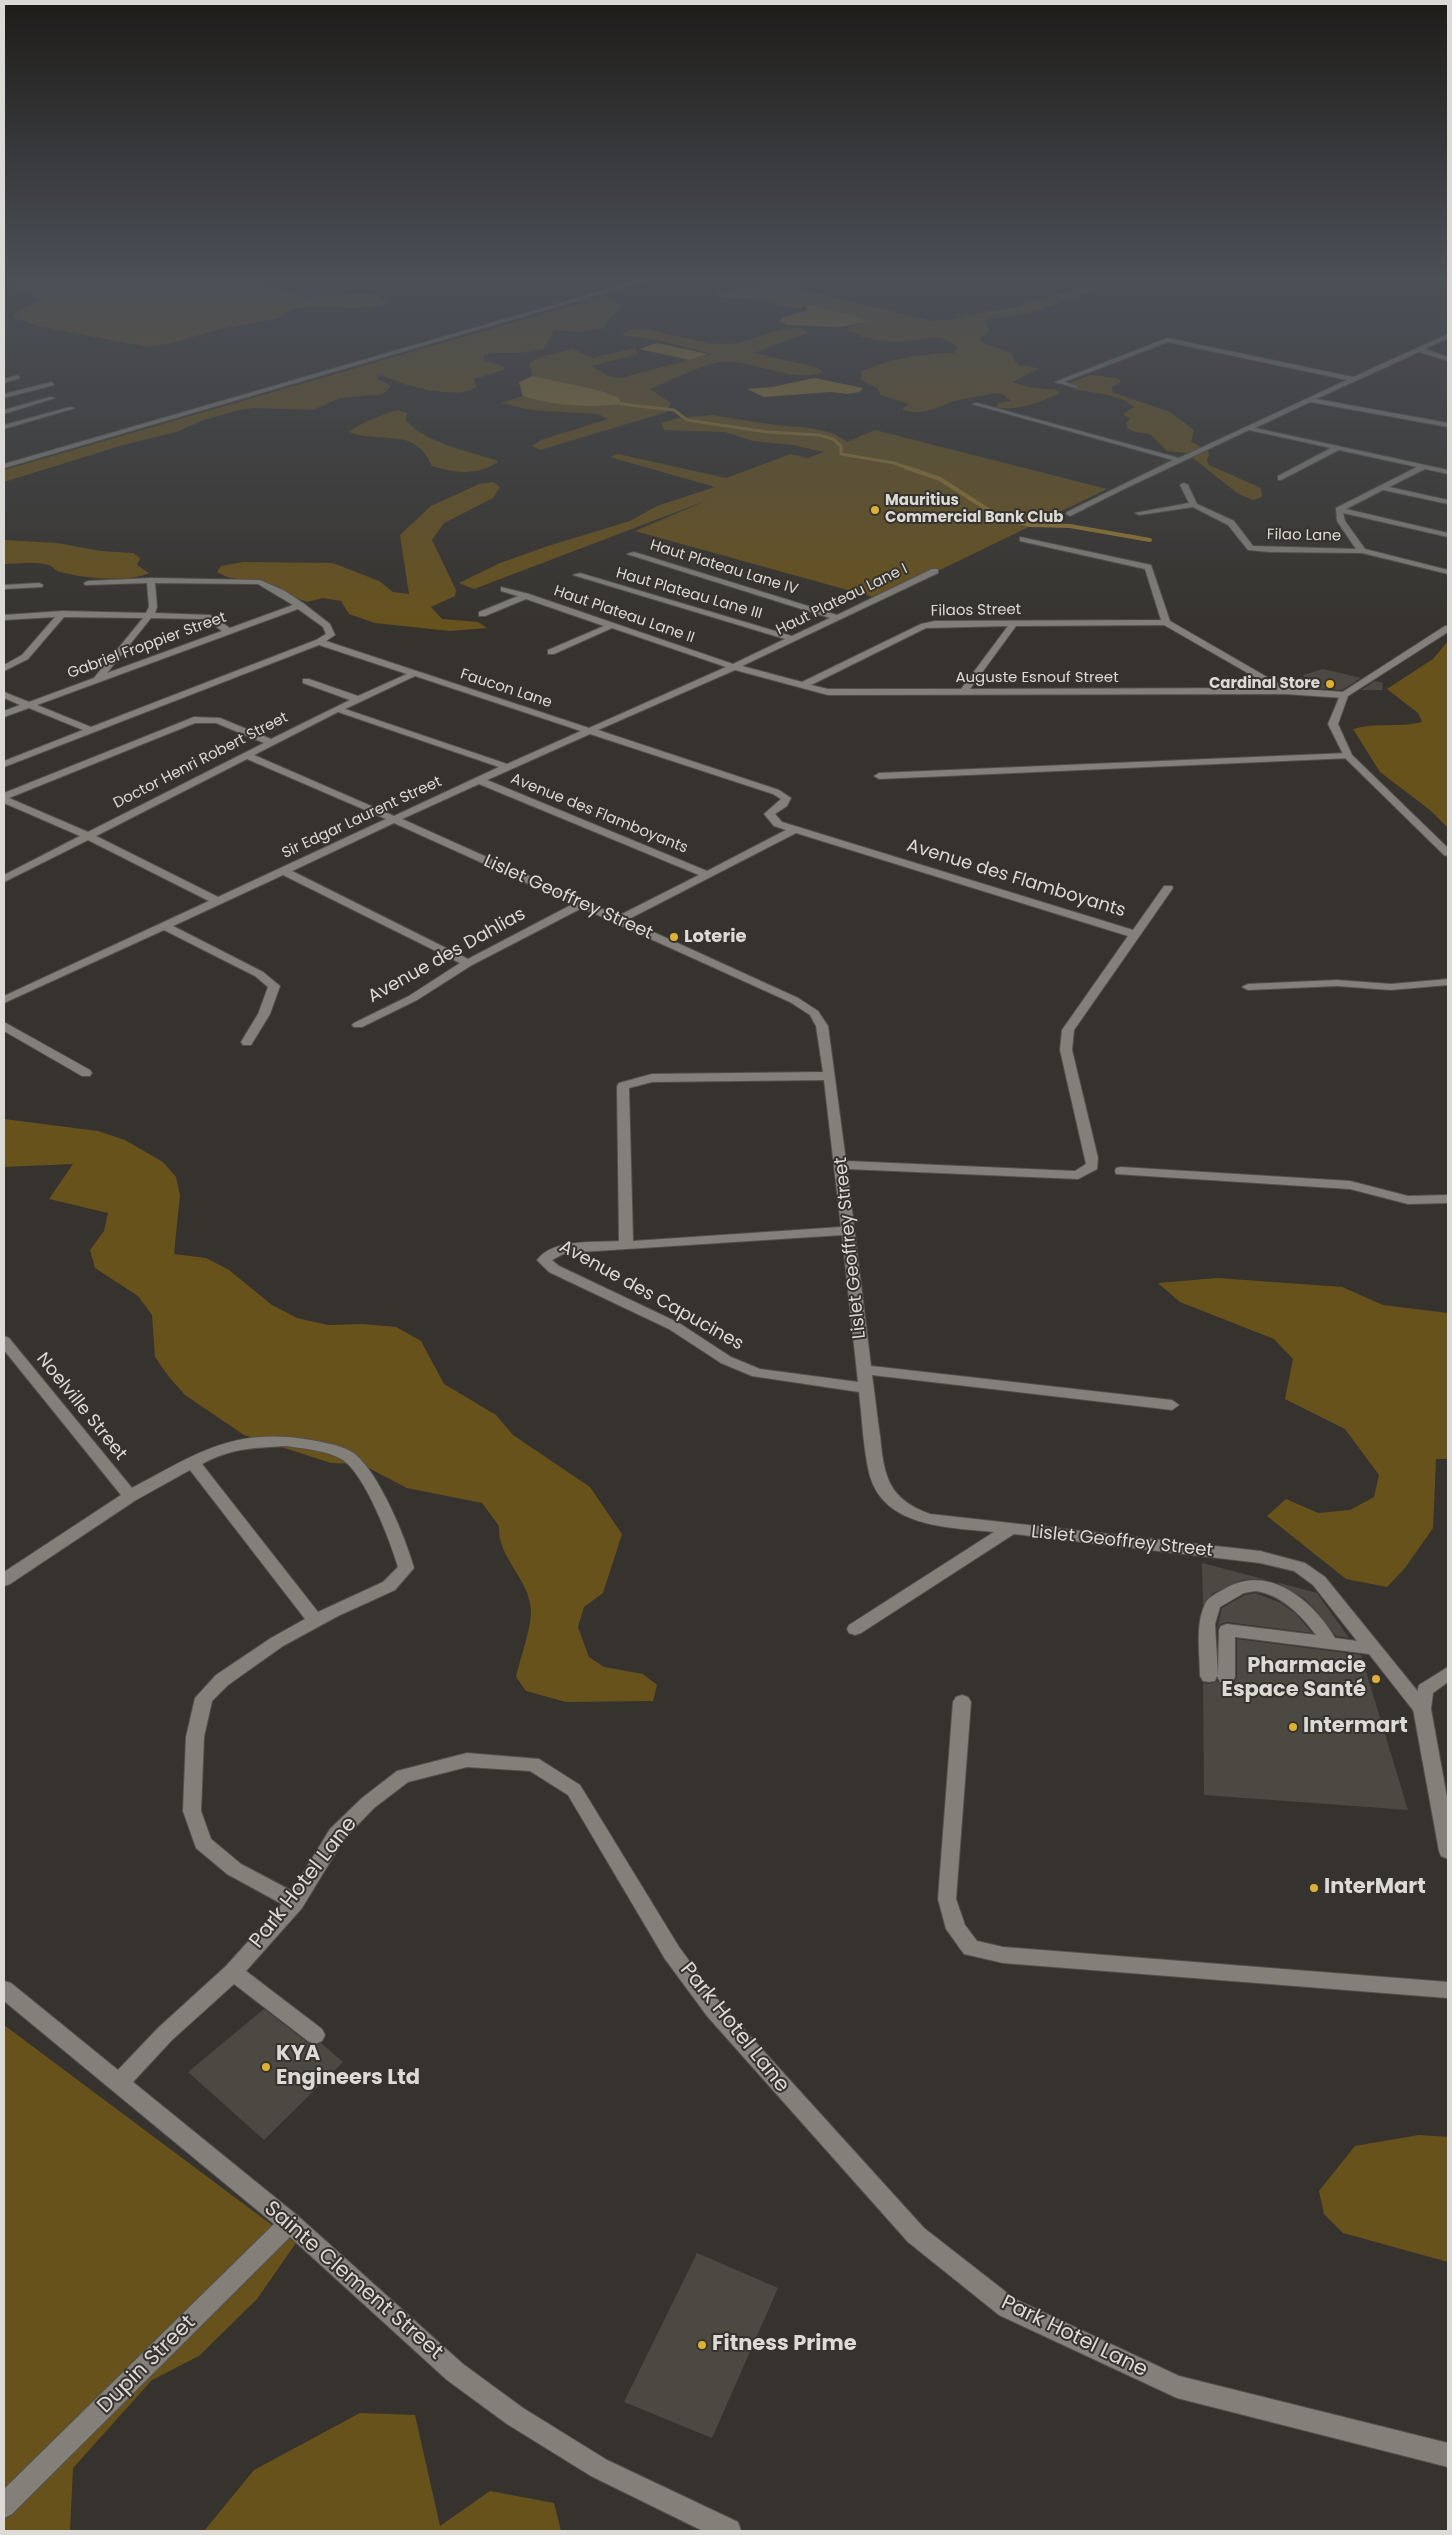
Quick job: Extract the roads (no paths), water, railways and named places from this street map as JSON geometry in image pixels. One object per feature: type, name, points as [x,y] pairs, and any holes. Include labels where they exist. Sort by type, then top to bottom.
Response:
[{"type":"street","points":[[4,466],[241,397]]},
{"type":"street","points":[[1070,514],[1314,397]]},
{"type":"street","points":[[4,412],[52,398]]},
{"type":"street","points":[[1308,400],[1448,425]]},
{"type":"street","points":[[975,404],[1180,460]]},
{"type":"street","points":[[4,427],[72,408]]},
{"type":"street","points":[[1248,428],[1448,472]]},
{"type":"street","points":[[1281,478],[1337,448]]},
{"type":"street","points":[[1339,510],[1423,467]]},
{"type":"street","points":[[1139,513],[1194,505],[1184,485]]},
{"type":"street","points":[[1382,488],[1448,502]]},
{"type":"street","name":"Filao Lane","points":[[1194,505],[1231,523],[1251,548],[1362,551],[1448,572]]},
{"type":"street","points":[[1339,510],[1448,536]]},
{"type":"street","points":[[1339,510],[1341,520],[1362,551]]},
{"type":"street","points":[[1023,539],[1148,567],[1166,622],[1285,691]]},
{"type":"street","name":"Haut Plateau Lane IV","points":[[631,554],[838,618]]},
{"type":"street","name":"Haut Plateau Lane I","points":[[734,667],[935,570]]},
{"type":"street","name":"Haut Plateau Lane III","points":[[577,575],[793,639]]},
{"type":"street","points":[[97,679],[150,614],[153,607],[151,580]]},
{"type":"street","points":[[4,764],[319,642],[328,638],[332,631],[270,586],[252,581],[151,580],[88,583]]},
{"type":"street","points":[[4,587],[39,585]]},
{"type":"street","name":"Haut Plateau Lane II","points":[[504,589],[734,667]]},
{"type":"street","points":[[482,614],[526,596]]},
{"type":"street","name":"Gabriel Froppier Street","points":[[4,714],[227,630],[300,606]]},
{"type":"street","points":[[4,668],[25,657],[62,614]]},
{"type":"street","points":[[4,616],[150,614],[200,616],[210,618],[227,630]]},
{"type":"street","name":"Filaos Street","points":[[801,686],[924,626],[950,623],[1166,622]]},
{"type":"street","points":[[963,692],[1014,623]]},
{"type":"street","points":[[551,652],[612,625]]},
{"type":"street","points":[[1448,628],[1344,695],[1333,724],[1348,756],[1448,853]]},
{"type":"street","points":[[319,642],[413,674]]},
{"type":"street","name":"Auguste Esnouf Street","points":[[734,667],[828,692],[1285,691],[1344,695]]},
{"type":"street","name":"Sir Edgar Laurent Street","points":[[4,1000],[507,767],[734,667]]},
{"type":"street","name":"Doctor Henri Robert Street","points":[[4,879],[271,742],[357,699],[413,674]]},
{"type":"street","name":"Faucon Lane","points":[[413,674],[590,731]]},
{"type":"street","points":[[306,680],[357,699]]},
{"type":"street","points":[[4,695],[91,730]]},
{"type":"street","points":[[337,709],[507,767]]},
{"type":"street","points":[[4,798],[194,720],[217,720],[271,742]]},
{"type":"street","name":"Avenue des Flamboyants","points":[[590,731],[776,792],[786,798],[783,804],[769,814],[778,824],[1135,934],[1068,1030],[1066,1050],[1092,1158],[1092,1166],[1087,1170],[1078,1175],[842,1165]]},
{"type":"street","name":"Lislet Geoffrey Street","points":[[246,755],[396,819],[579,904],[794,1000],[814,1013],[822,1026],[830,1076],[842,1165],[876,1470],[884,1490],[896,1504],[928,1519],[1260,1557],[1299,1567],[1319,1581],[1422,1709]]},
{"type":"street","points":[[879,776],[1348,756]]},
{"type":"street","name":"Avenue des Flamboyants","points":[[479,780],[708,875]]},
{"type":"street","points":[[4,798],[88,836],[218,901]]},
{"type":"street","points":[[618,921],[795,829]]},
{"type":"street","points":[[284,871],[468,963]]},
{"type":"street","points":[[1135,934],[1168,888]]},
{"type":"street","name":"Avenue des Dahlias","points":[[358,1025],[413,998],[468,963],[579,904]]},
{"type":"street","points":[[164,926],[260,974],[274,986],[264,1014],[247,1042]]},
{"type":"street","points":[[1248,987],[1337,983],[1391,987],[1448,982]]},
{"type":"street","points":[[4,1026],[86,1073]]},
{"type":"street","points":[[626,1244],[623,1086],[652,1078],[830,1076]]},
{"type":"street","points":[[1121,1172],[1350,1186],[1408,1200],[1448,1199]]},
{"type":"street","name":"Avenue des Capucines","points":[[849,1231],[563,1249],[549,1255],[544,1260],[554,1269],[674,1326],[726,1360],[757,1372],[867,1388]]},
{"type":"street","name":"Noelville Street","points":[[4,1341],[130,1496]]},
{"type":"street","points":[[865,1370],[1172,1405]]},
{"type":"street","points":[[4,1580],[130,1496],[214,1451],[242,1443],[286,1441],[331,1448],[349,1457],[367,1479],[397,1538],[406,1568],[389,1586],[277,1642],[222,1680],[204,1698],[195,1737],[192,1811],[203,1844],[234,1869],[295,1902]]},
{"type":"street","points":[[193,1463],[316,1621]]},
{"type":"street","points":[[855,1629],[1011,1529]]},
{"type":"street","points":[[1209,1676],[1206,1624],[1213,1604],[1228,1594],[1255,1584],[1274,1589],[1292,1599],[1323,1630],[1330,1643]]},
{"type":"street","points":[[1226,1677],[1227,1630],[1375,1649]]},
{"type":"street","points":[[1448,1673],[1425,1690],[1422,1709],[1448,1851]]},
{"type":"street","points":[[962,1702],[947,1899],[956,1929],[971,1948],[1003,1955],[1448,1990]]},
{"type":"street","name":"Park Hotel Lane","points":[[118,2083],[165,2034],[233,1972],[295,1902],[337,1834],[368,1803],[403,1776],[467,1760],[533,1764],[574,1790],[672,1952],[714,2010],[833,2145],[916,2235],[1007,2307],[1178,2386],[1448,2455]]},
{"type":"street","points":[[233,1972],[315,2035]]},
{"type":"street","name":"Sainte Clement Street","points":[[4,1989],[290,2223],[455,2372],[516,2416],[599,2468],[730,2531]]},
{"type":"street","name":"Dupin Street","points":[[4,2506],[290,2223]]},
{"type":"waterway","points":[[621,404],[674,410],[687,420],[767,432],[819,435],[833,439],[841,446],[841,454],[894,463],[908,468]]},
{"type":"waterway","points":[[905,467],[940,479],[993,513],[1006,518],[1030,525],[1070,526],[1150,540]]},
{"type":"place","name":"Mauritius Commercial Bank Club","points":[[875,510]]},
{"type":"place","name":"Cardinal Store","points":[[1330,684]]},
{"type":"place","name":"Loterie","points":[[674,937]]},
{"type":"place","name":"Pharmacie Espace Santé","points":[[1376,1679]]},
{"type":"place","name":"Intermart","points":[[1293,1727]]},
{"type":"place","name":"InterMart","points":[[1314,1888]]},
{"type":"place","name":"KYA Engineers Ltd","points":[[266,2067]]},
{"type":"place","name":"Fitness Prime","points":[[702,2345]]}]
